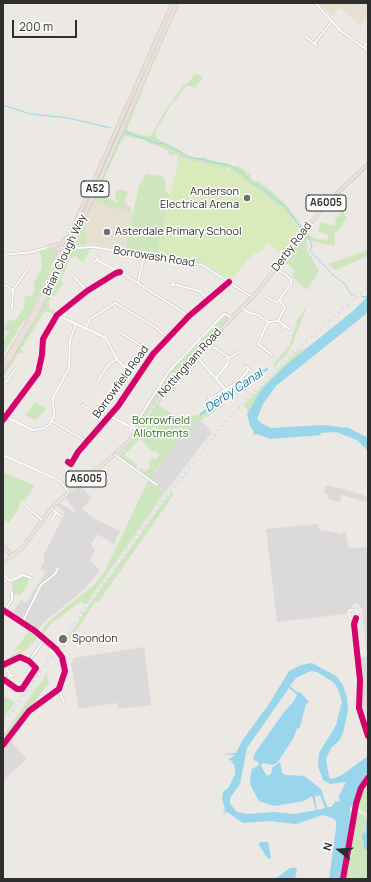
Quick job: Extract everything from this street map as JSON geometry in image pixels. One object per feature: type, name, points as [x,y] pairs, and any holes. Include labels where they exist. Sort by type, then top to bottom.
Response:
[{"type":"highway","name":"Brian Clough Way","points":[[3,365],[32,315],[57,266],[174,3]]},
{"type":"highway","name":"Brian Clough Way","points":[[3,370],[33,320],[71,246],[177,3]]},
{"type":"highway","points":[[50,246],[65,242],[78,218]]},
{"type":"highway","points":[[50,246],[59,251],[57,266]]},
{"type":"main road","name":"Derby Road","points":[[252,297],[324,206],[368,164]]},
{"type":"main road","name":"Nottingham Road","points":[[3,563],[13,556],[27,542],[50,509],[115,455],[137,430],[167,387],[252,297]]},
{"type":"main road","points":[[3,546],[13,556]]},
{"type":"street","points":[[315,3],[332,21],[368,51]]},
{"type":"street","points":[[304,36],[315,45],[332,21]]},
{"type":"street","points":[[364,48],[368,41]]},
{"type":"street","points":[[3,255],[32,252],[50,246]]},
{"type":"street","name":"Borrowash Road","points":[[71,246],[78,248],[93,247],[202,265],[252,297]]},
{"type":"street","points":[[138,283],[144,255]]},
{"type":"street","points":[[97,260],[111,269],[120,272],[189,316]]},
{"type":"street","points":[[264,296],[274,303],[280,301],[292,281],[289,277],[276,268]]},
{"type":"street","points":[[111,269],[111,276]]},
{"type":"street","points":[[12,308],[13,290],[27,270]]},
{"type":"street","points":[[3,420],[38,373],[42,355],[42,340],[58,315],[87,291],[120,272]]},
{"type":"street","points":[[74,277],[87,291]]},
{"type":"street","name":"Borrowfield Road","points":[[68,462],[71,464],[109,416],[153,354],[189,316],[229,282]]},
{"type":"street","points":[[3,284],[13,290]]},
{"type":"street","points":[[172,284],[201,292],[208,300]]},
{"type":"street","points":[[278,321],[285,307],[280,301]]},
{"type":"street","points":[[86,328],[90,319],[115,303],[154,327],[168,338]]},
{"type":"street","points":[[242,307],[247,312],[258,315],[268,322],[278,321],[290,329]]},
{"type":"street","name":"Nottingham Road","points":[[133,428],[169,371],[223,315],[226,314],[231,318]]},
{"type":"street","points":[[58,315],[107,339],[117,359],[135,379]]},
{"type":"street","points":[[268,322],[268,327],[258,344],[272,355]]},
{"type":"street","points":[[6,417],[28,428],[36,430],[52,421],[54,413],[53,398],[69,368],[69,342],[76,323]]},
{"type":"street","points":[[121,333],[153,354]]},
{"type":"street","points":[[208,342],[228,358]]},
{"type":"street","points":[[234,350],[236,354]]},
{"type":"street","points":[[228,358],[239,352]]},
{"type":"street","points":[[192,366],[202,355]]},
{"type":"street","points":[[198,358],[226,390]]},
{"type":"street","points":[[216,378],[228,365],[228,358]]},
{"type":"street","points":[[98,381],[108,365],[117,359]]},
{"type":"street","points":[[245,366],[252,372]]},
{"type":"street","points":[[3,383],[6,382],[16,368]]},
{"type":"street","points":[[208,395],[208,400],[226,390],[242,379],[249,369]]},
{"type":"street","points":[[82,405],[106,419]]},
{"type":"street","points":[[109,416],[137,430]]},
{"type":"street","points":[[52,421],[87,442]]},
{"type":"street","points":[[3,455],[61,482],[69,493]]},
{"type":"street","points":[[115,455],[156,485]]},
{"type":"street","points":[[27,507],[42,520]]},
{"type":"street","points":[[50,509],[60,516]]},
{"type":"street","points":[[52,520],[56,513]]},
{"type":"street","points":[[22,622],[42,585],[55,574],[58,568]]},
{"type":"street","points":[[3,574],[10,581],[23,575],[31,578]]},
{"type":"street","points":[[3,746],[29,711],[59,689],[65,670],[60,653],[35,631],[4,611],[12,596],[12,592]]},
{"type":"street","points":[[12,596],[18,596]]},
{"type":"street","points":[[354,624],[358,613],[353,609],[349,612],[354,624],[360,680],[359,708],[368,736]]},
{"type":"street","points":[[351,618],[356,618]]},
{"type":"street","points":[[29,661],[45,639]]},
{"type":"street","points":[[3,665],[20,656],[29,661],[36,668],[22,689],[18,690],[3,680]]},
{"type":"street","points":[[6,682],[11,675],[7,669]]},
{"type":"street","points":[[59,689],[64,702]]},
{"type":"shaded area","points":[[319,3],[368,3],[368,16],[361,26],[341,8],[332,16]]},
{"type":"shaded area","name":"Asterdale Primary School","points":[[95,198],[133,211],[125,250],[85,243],[85,220]]},
{"type":"shaded area","points":[[198,420],[200,420],[212,432],[165,492],[148,481],[185,432]]},
{"type":"shaded area","points":[[328,485],[363,495],[367,497],[366,502],[342,495],[340,502],[327,499],[328,494],[324,493],[325,486]]},
{"type":"shaded area","points":[[81,486],[92,498],[82,509],[93,518],[120,531],[114,545],[98,534],[91,544],[95,550],[90,560],[100,571],[79,594],[45,621],[35,634],[10,617],[21,600],[26,603],[46,572],[40,569],[45,560],[43,557],[65,513],[56,505],[59,503],[74,512],[75,510],[65,498]]},
{"type":"shaded area","points":[[317,524],[320,530],[341,534],[345,531],[349,549],[368,547],[368,723],[363,707],[359,658],[367,656],[362,610],[359,604],[355,603],[345,614],[277,622],[266,529]]},
{"type":"shaded area","points":[[144,647],[151,705],[118,709],[117,703],[79,709],[71,663],[74,658]]},
{"type":"shaded area","points":[[9,740],[27,759],[10,774],[3,783],[3,748]]},
{"type":"green space","points":[[195,73],[203,77],[194,88],[191,86],[186,86],[169,108],[155,132],[157,139],[180,150],[184,154],[197,158],[206,157],[208,160],[211,159],[215,162],[222,162],[231,165],[232,167],[238,166],[247,173],[251,173],[251,178],[254,181],[258,181],[282,200],[303,228],[302,230],[287,213],[230,170],[230,166],[227,170],[181,158],[179,161],[177,160],[179,156],[176,154],[170,155],[168,151],[154,144],[149,144],[145,140],[125,136],[118,147],[119,151],[116,152],[98,192],[100,195],[118,203],[115,197],[116,191],[123,190],[128,192],[124,203],[132,208],[130,212],[120,208],[113,209],[95,200],[85,220],[85,243],[88,245],[75,245],[95,193],[149,75],[127,129],[145,136],[152,135],[164,112],[184,85],[189,83]]},
{"type":"green space","points":[[179,158],[235,172],[283,208],[301,231],[283,256],[268,243],[264,249],[251,256],[231,280],[207,265],[156,255]]},
{"type":"green space","points":[[146,174],[162,176],[165,179],[166,192],[170,194],[156,255],[125,250],[139,186]]},
{"type":"green space","points":[[339,204],[347,218],[334,234],[335,246],[307,240],[307,250],[319,271],[307,290],[292,276],[295,271],[284,261],[306,232],[314,238],[327,240],[329,235],[318,231],[321,222],[335,226],[336,222],[334,218],[339,217],[340,213],[336,207]]},
{"type":"green space","points":[[89,248],[90,250],[83,262],[75,256],[67,261],[67,267],[60,280],[63,284],[55,296],[52,295],[49,301],[49,309],[56,312],[54,315],[46,311],[43,314],[21,349],[24,353],[19,353],[3,377],[3,372],[39,314],[40,308],[49,295],[70,251]]},
{"type":"green space","points":[[53,249],[57,254],[49,275],[27,319],[22,323],[3,355],[3,341],[9,332],[5,331],[4,328],[8,321],[15,320],[24,309],[25,294],[27,297],[32,295],[35,289],[33,285],[42,268],[40,251]]},
{"type":"green space","points":[[368,250],[368,256],[335,270],[328,264]]},
{"type":"green space","points":[[308,304],[292,345],[286,355],[273,368],[274,363],[290,345],[297,320]]},
{"type":"green space","points":[[226,315],[228,320],[216,330],[164,388],[136,427],[135,425],[171,371]]},
{"type":"green space","points":[[306,348],[266,385],[249,412],[244,405],[223,426],[297,351]]},
{"type":"green space","points":[[180,373],[183,373],[175,382],[178,386],[167,395],[167,399],[163,394]]},
{"type":"green space","name":"Borrowfield Allotments","points":[[236,393],[237,394],[223,405],[207,417],[203,418],[203,420],[198,420],[188,429],[153,473],[151,480],[140,473],[141,471],[139,469],[142,468],[145,472],[151,466],[148,464],[151,458],[156,459],[160,455],[155,451],[153,452],[140,439],[124,455],[134,462],[137,466],[136,468],[119,456],[137,434],[157,404],[186,423],[195,415],[202,415]]},
{"type":"green space","points":[[35,402],[46,408],[38,419],[34,420],[25,415]]},
{"type":"green space","points":[[3,472],[35,486],[24,501],[21,500],[18,510],[9,523],[3,519]]},
{"type":"green space","points":[[148,481],[165,492],[86,604],[80,602],[51,624],[44,633],[41,631],[49,621],[95,584],[106,569]]},
{"type":"green space","points":[[171,492],[174,494],[98,603],[95,602],[63,648],[62,647],[88,607]]},
{"type":"green space","points":[[24,576],[28,578],[28,585],[20,595],[14,594],[11,582]]},
{"type":"green space","points":[[30,630],[39,636],[26,650],[3,664],[3,661],[22,650],[13,652]]},
{"type":"green space","points":[[48,672],[49,673],[46,677],[48,684],[3,744],[3,736]]},
{"type":"green space","points":[[3,696],[15,702],[3,719]]},
{"type":"green space","points":[[368,782],[368,814],[357,807],[364,788]]},
{"type":"green space","points":[[357,812],[368,817],[368,879],[345,879]]},
{"type":"water","points":[[360,296],[368,296],[368,310],[366,314],[276,386],[263,404],[257,419],[262,424],[271,428],[323,425],[349,428],[368,438],[368,451],[357,440],[336,432],[320,433],[321,435],[310,436],[311,438],[308,436],[270,439],[257,434],[253,435],[254,432],[250,426],[247,414],[261,390],[286,365],[353,311],[366,298]]},
{"type":"water","points":[[312,663],[336,676],[343,685],[347,698],[348,711],[343,733],[339,741],[331,748],[326,759],[329,777],[332,779],[342,775],[368,756],[368,774],[357,793],[353,805],[350,808],[351,819],[342,879],[329,879],[336,828],[336,821],[332,818],[323,815],[296,824],[269,821],[243,823],[227,812],[223,814],[226,810],[221,811],[225,809],[222,799],[223,792],[229,787],[235,774],[234,764],[231,763],[233,761],[228,760],[235,755],[223,754],[236,753],[242,741],[269,704],[289,671],[301,665]],"holes":[[[311,671],[317,672],[333,682],[338,689],[342,702],[336,725],[319,753],[318,766],[323,780],[330,784],[346,782],[338,798],[340,799],[339,802],[336,801],[331,807],[327,807],[321,789],[304,776],[286,775],[282,773],[280,762],[272,768],[271,774],[267,776],[261,766],[262,763],[273,765],[277,763],[293,739],[297,729],[300,727],[306,704],[308,702],[309,704],[309,702],[301,693],[297,692],[290,686],[296,678]],[[289,688],[297,694],[294,701],[284,712],[255,753],[253,759],[258,762],[259,765],[252,769],[250,778],[251,786],[259,801],[274,806],[304,801],[312,796],[316,810],[295,814],[273,812],[247,814],[237,812],[230,804],[230,798],[240,784],[247,748]],[[316,793],[317,797],[320,795],[325,808],[317,810],[315,798]]]},
{"type":"water","points":[[366,821],[368,821],[368,851],[364,848],[362,839],[362,835],[366,831]]},
{"type":"water","points":[[260,842],[268,842],[271,858],[269,859],[265,855],[259,845]]},
{"type":"water","points":[[290,868],[297,868],[295,879],[275,879]]},
{"type":"waterway","points":[[3,105],[31,114],[68,118],[111,128]]},
{"type":"waterway","points":[[125,132],[159,144],[162,143],[190,157],[231,166],[241,172],[253,184],[260,187],[286,207],[302,229]]},
{"type":"waterway","points":[[308,236],[312,245],[310,251],[333,275],[345,284],[351,294],[354,295]]},
{"type":"waterway","name":"Derby Canal","points":[[201,414],[267,369]]},
{"type":"railway","points":[[3,724],[152,515],[220,428],[290,355],[368,287]]},
{"type":"cycle path","points":[[3,420],[38,373],[42,355],[43,339],[57,315],[87,291],[120,272]]},
{"type":"cycle path","points":[[68,462],[71,464],[78,452],[118,406],[153,354],[189,316],[229,282]]},
{"type":"cycle path","points":[[3,610],[35,631],[56,649],[62,657],[65,671],[59,689],[29,711],[3,745]]},
{"type":"cycle path","points":[[356,618],[354,624],[360,680],[359,708],[368,736]]},
{"type":"cycle path","points":[[3,665],[20,657],[29,661],[36,668],[22,689],[17,689],[3,679]]},
{"type":"cycle path","points":[[343,879],[356,804],[361,788],[368,778]]},
{"type":"place","name":"Anderson Electrical Arena","points":[[247,198]]},
{"type":"place","name":"Asterdale Primary School","points":[[107,232]]},
{"type":"place","name":"Spondon","points":[[63,639]]}]
